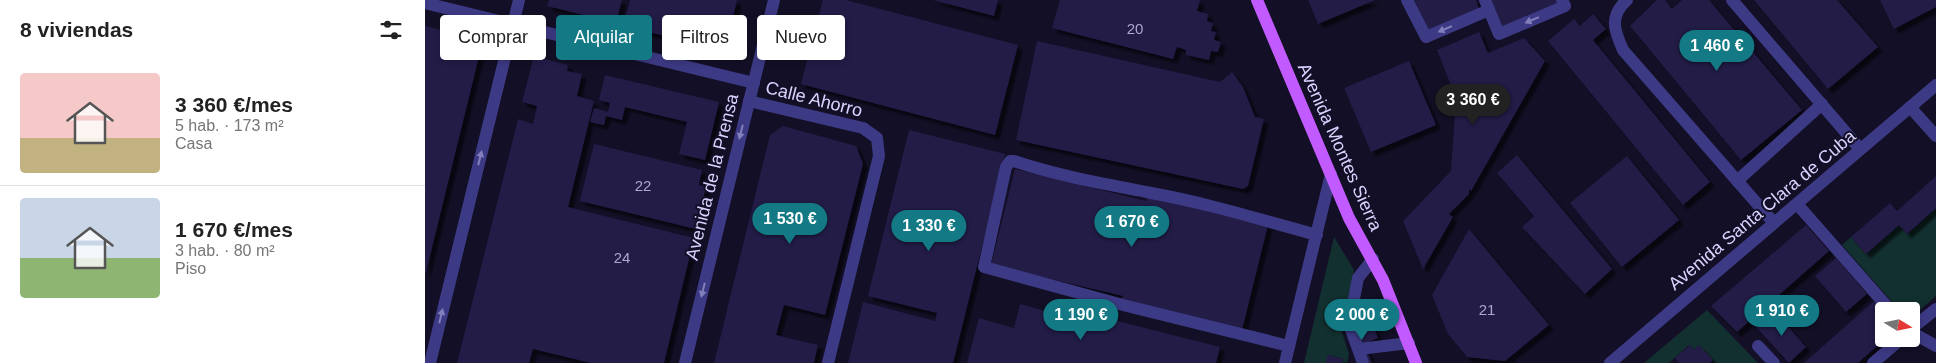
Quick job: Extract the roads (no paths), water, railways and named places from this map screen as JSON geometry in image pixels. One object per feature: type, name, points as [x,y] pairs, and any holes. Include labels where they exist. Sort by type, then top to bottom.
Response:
[{"type":"main road","name":"Avenida Montes Sierra","points":[[1257,0],[1349,218],[1373,259],[1416,363]]},
{"type":"street","points":[[515,15],[519,0]]},
{"type":"street","name":"Avenida de la Prensa","points":[[685,363],[774,0]]},
{"type":"street","points":[[1407,0],[1426,37],[1487,5],[1499,34],[1563,3]]},
{"type":"street","points":[[1627,0],[1617,10],[1615,20],[1616,34],[1623,50],[1774,223]]},
{"type":"street","points":[[1732,0],[1860,149]]},
{"type":"street","points":[[425,3],[473,15]]},
{"type":"street","points":[[546,33],[753,83]]},
{"type":"street","points":[[430,363],[504,60]]},
{"type":"street","name":"Avenida Santa Clara de Cuba","points":[[1611,363],[1936,85]]},
{"type":"street","name":"Calle Ahorro","points":[[749,100],[863,128],[877,138],[879,156],[829,363]]},
{"type":"street","points":[[1737,181],[1822,104]]},
{"type":"street","points":[[1910,107],[1936,136]]},
{"type":"street","points":[[1289,346],[1123,305],[984,267],[983,262],[1006,167],[1010,161],[1014,161],[1127,189],[1150,192],[1227,210],[1317,235]]},
{"type":"street","points":[[1285,363],[1331,174]]},
{"type":"street","points":[[1797,204],[1883,302]]},
{"type":"street","points":[[1363,363],[1349,324],[1359,278],[1373,259]]},
{"type":"street","points":[[1920,323],[1936,308]]},
{"type":"street","points":[[1920,336],[1936,346]]},
{"type":"street","points":[[1359,349],[1409,343]]},
{"type":"street","points":[[1758,346],[1773,363]]},
{"type":"street","points":[[1873,363],[1890,348]]}]
